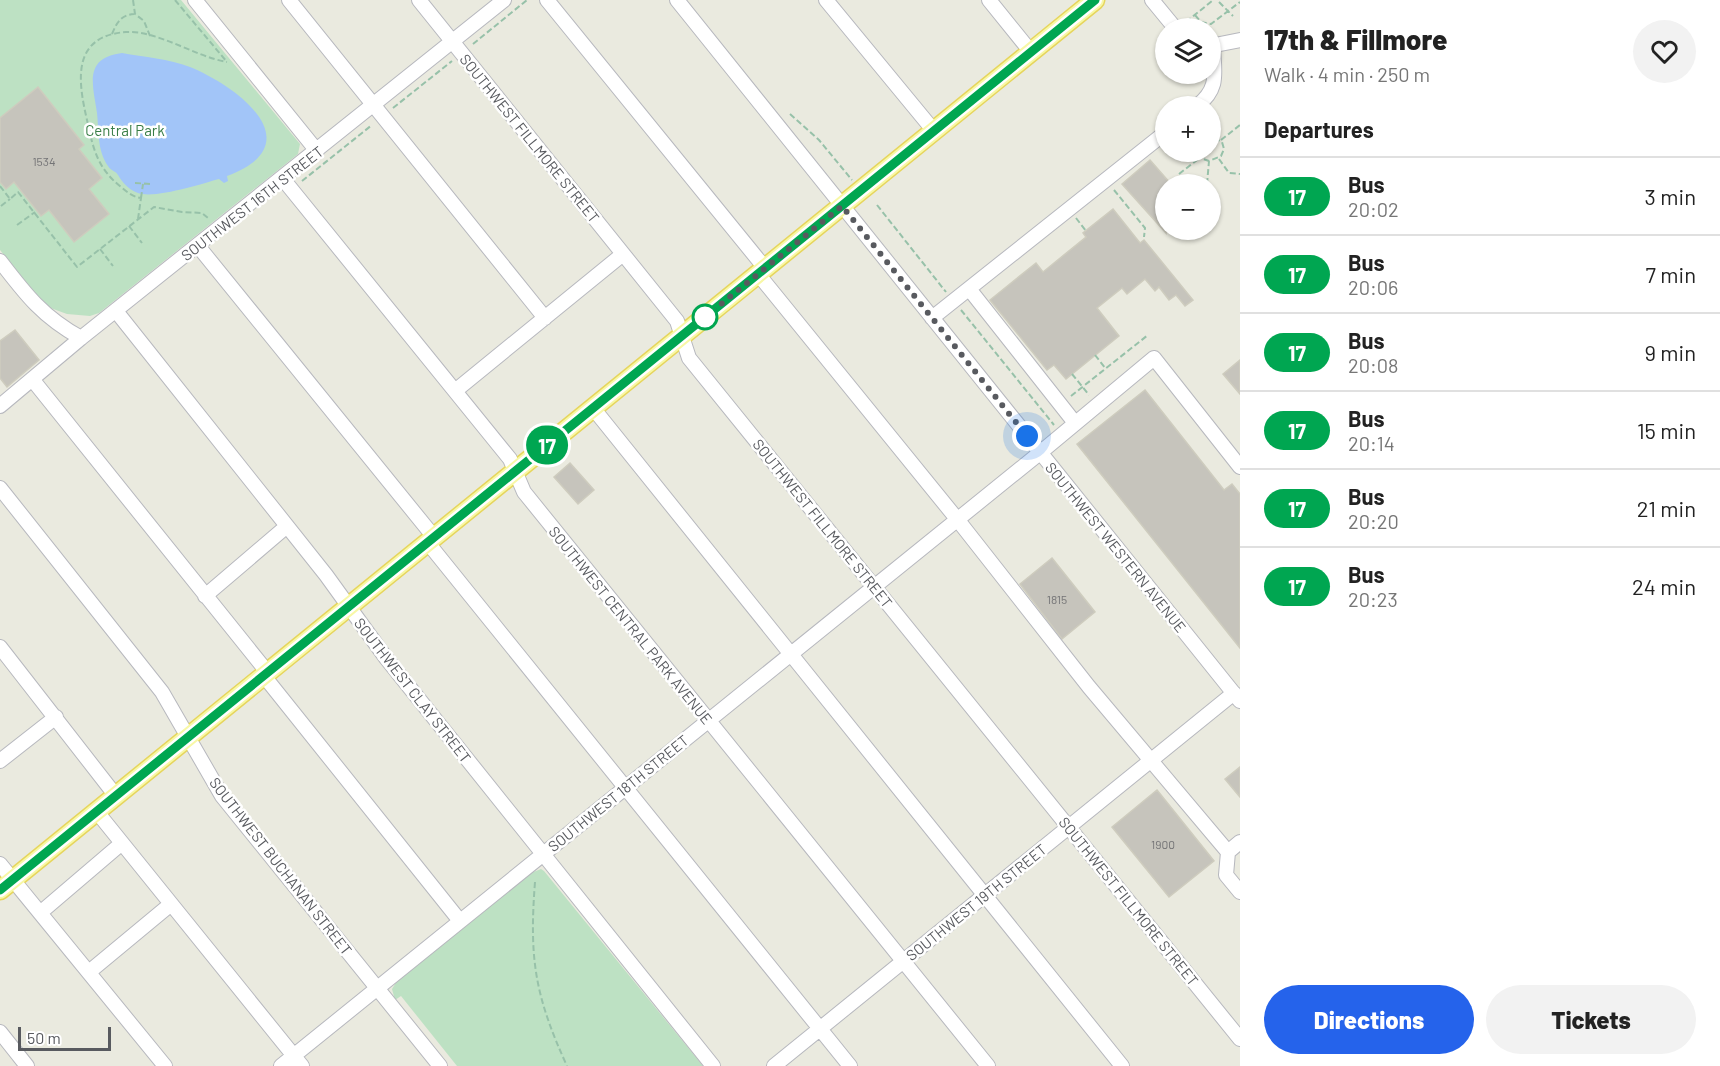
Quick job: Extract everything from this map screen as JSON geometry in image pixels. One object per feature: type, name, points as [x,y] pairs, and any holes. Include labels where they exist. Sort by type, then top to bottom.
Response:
[{"type":"main road","points":[[7,885],[1095,0]]},
{"type":"street","points":[[289,0],[545,318]]},
{"type":"street","name":"SOUTHWEST FILLMORE STREET","points":[[419,0],[678,321],[689,358],[1240,1039]]},
{"type":"street","name":"SOUTHWEST 16TH STREET","points":[[0,406],[81,338],[283,179],[504,0]]},
{"type":"street","points":[[547,0],[1089,687],[1228,852],[1226,875],[1240,892]]},
{"type":"street","name":"SOUTHWEST WESTERN AVENUE","points":[[677,0],[1237,697]]},
{"type":"street","points":[[826,0],[934,131]]},
{"type":"street","points":[[989,0],[1031,52]]},
{"type":"street","points":[[1152,0],[1171,18]]},
{"type":"street","points":[[201,2],[317,151]]},
{"type":"street","points":[[1221,44],[1240,40]]},
{"type":"street","points":[[933,318],[1155,141]]},
{"type":"street","name":"SOUTHWEST CENTRAL PARK AVENUE","points":[[283,179],[510,459],[524,492],[988,1066]]},
{"type":"street","points":[[198,246],[625,787],[850,1066]]},
{"type":"street","points":[[455,391],[623,254]]},
{"type":"street","points":[[0,261],[39,310],[58,326],[81,338]]},
{"type":"street","points":[[970,290],[1075,423]]},
{"type":"street","name":"SOUTHWEST CLAY STREET","points":[[116,311],[543,854],[713,1066]]},
{"type":"street","name":"SOUTHWEST 18TH STREET","points":[[281,1066],[298,1061],[377,988],[1041,452],[1154,358],[1240,467]]},
{"type":"street","points":[[32,380],[460,921]]},
{"type":"street","points":[[593,408],[1122,1066]]},
{"type":"street","name":"SOUTHWEST BUCHANAN STREET","points":[[0,489],[162,692],[222,796],[440,1066]]},
{"type":"street","points":[[205,596],[287,526]]},
{"type":"street","points":[[0,647],[116,796]]},
{"type":"street","name":"SOUTHWEST 19TH STREET","points":[[774,1066],[1152,760],[1237,697]]},
{"type":"street","points":[[0,761],[56,717]]},
{"type":"street","points":[[97,812],[298,1061]]},
{"type":"street","points":[[1228,852],[1240,842]]},
{"type":"street","points":[[40,913],[122,843]]},
{"type":"street","points":[[0,864],[7,885],[40,913],[165,1066]]},
{"type":"street","points":[[89,972],[171,904]]},
{"type":"street","points":[[0,1032],[27,1066]]},
{"type":"path","points":[[133,0],[135,14]]},
{"type":"path","points":[[1191,18],[1212,1]]},
{"type":"path","points":[[1219,2],[1233,16]]},
{"type":"path","points":[[1220,18],[1240,2]]},
{"type":"path","points":[[112,34],[117,22],[125,15],[135,14],[144,21],[150,36]]},
{"type":"path","points":[[1195,15],[1198,18]]},
{"type":"path","points":[[141,198],[113,181],[99,164],[80,92],[79,69],[82,60],[94,45],[112,34],[127,32],[150,36],[227,62]]},
{"type":"path","points":[[790,114],[819,140],[852,180]]},
{"type":"path","points":[[1221,156],[1224,151],[1221,140],[1240,125]]},
{"type":"path","points":[[1179,174],[1195,162]]},
{"type":"path","points":[[1221,162],[1229,173],[1240,174]]},
{"type":"path","points":[[135,183],[151,184]]},
{"type":"path","points":[[138,219],[143,184]]},
{"type":"path","points":[[0,186],[10,199]]},
{"type":"path","points":[[1113,188],[1145,228],[1144,237]]},
{"type":"path","points":[[2,206],[18,192],[77,267],[154,207],[202,213],[208,218]]},
{"type":"path","points":[[877,205],[1056,428]]},
{"type":"path","points":[[17,225],[34,212]]},
{"type":"path","points":[[1076,218],[1086,231]]},
{"type":"path","points":[[129,226],[142,243]]},
{"type":"path","points":[[100,249],[113,266]]},
{"type":"path","points":[[1068,399],[1148,335]]},
{"type":"path","points":[[1095,355],[1106,369]]},
{"type":"path","points":[[1072,374],[1092,398]]},
{"type":"path","points":[[535,882],[532,955],[548,1024],[567,1066]]},
{"type":"green space","name":"Central Park","points":[[0,0],[181,0],[300,144],[298,154],[99,313],[90,316],[67,314],[45,306],[0,250]]},
{"type":"green space","points":[[541,869],[703,1066],[457,1066],[401,996],[395,1000],[392,989],[397,981],[531,873]]},
{"type":"water","points":[[122,53],[182,64],[229,88],[259,117],[266,133],[264,148],[252,163],[227,176],[228,181],[224,183],[219,179],[155,194],[138,193],[131,190],[104,160],[99,140],[93,83],[93,74],[101,61]]},
{"type":"building","points":[[38,87],[84,145],[79,149],[102,178],[89,189],[109,214],[74,242],[49,210],[41,216],[14,182],[6,189],[0,182],[0,118]]},
{"type":"building","points":[[1150,160],[1162,174],[1155,174],[1155,221],[1122,184]]},
{"type":"building","points":[[1113,209],[1140,243],[1144,240],[1193,300],[1185,306],[1176,295],[1169,300],[1159,287],[1155,291],[1145,279],[1127,294],[1122,288],[1097,308],[1119,336],[1066,379],[1054,365],[1047,370],[990,300],[1036,263],[1043,272],[1086,237],[1083,233]]},
{"type":"building","points":[[15,330],[39,360],[7,387],[0,378],[0,341]]},
{"type":"building","points":[[1240,360],[1240,394],[1223,374]]},
{"type":"building","points":[[1145,390],[1224,490],[1232,484],[1240,494],[1240,648],[1077,444]]},
{"type":"building","points":[[570,463],[594,490],[578,504],[554,477]]},
{"type":"building","points":[[1052,558],[1095,612],[1062,639],[1020,584]]},
{"type":"building","points":[[1240,767],[1240,797],[1225,779]]},
{"type":"building","points":[[1157,790],[1214,861],[1169,897],[1112,827]]},
{"type":"bus line","name":"17","points":[[0,890],[1095,0]]},
{"type":"route","points":[[705,317],[842,206],[1027,436]]}]
